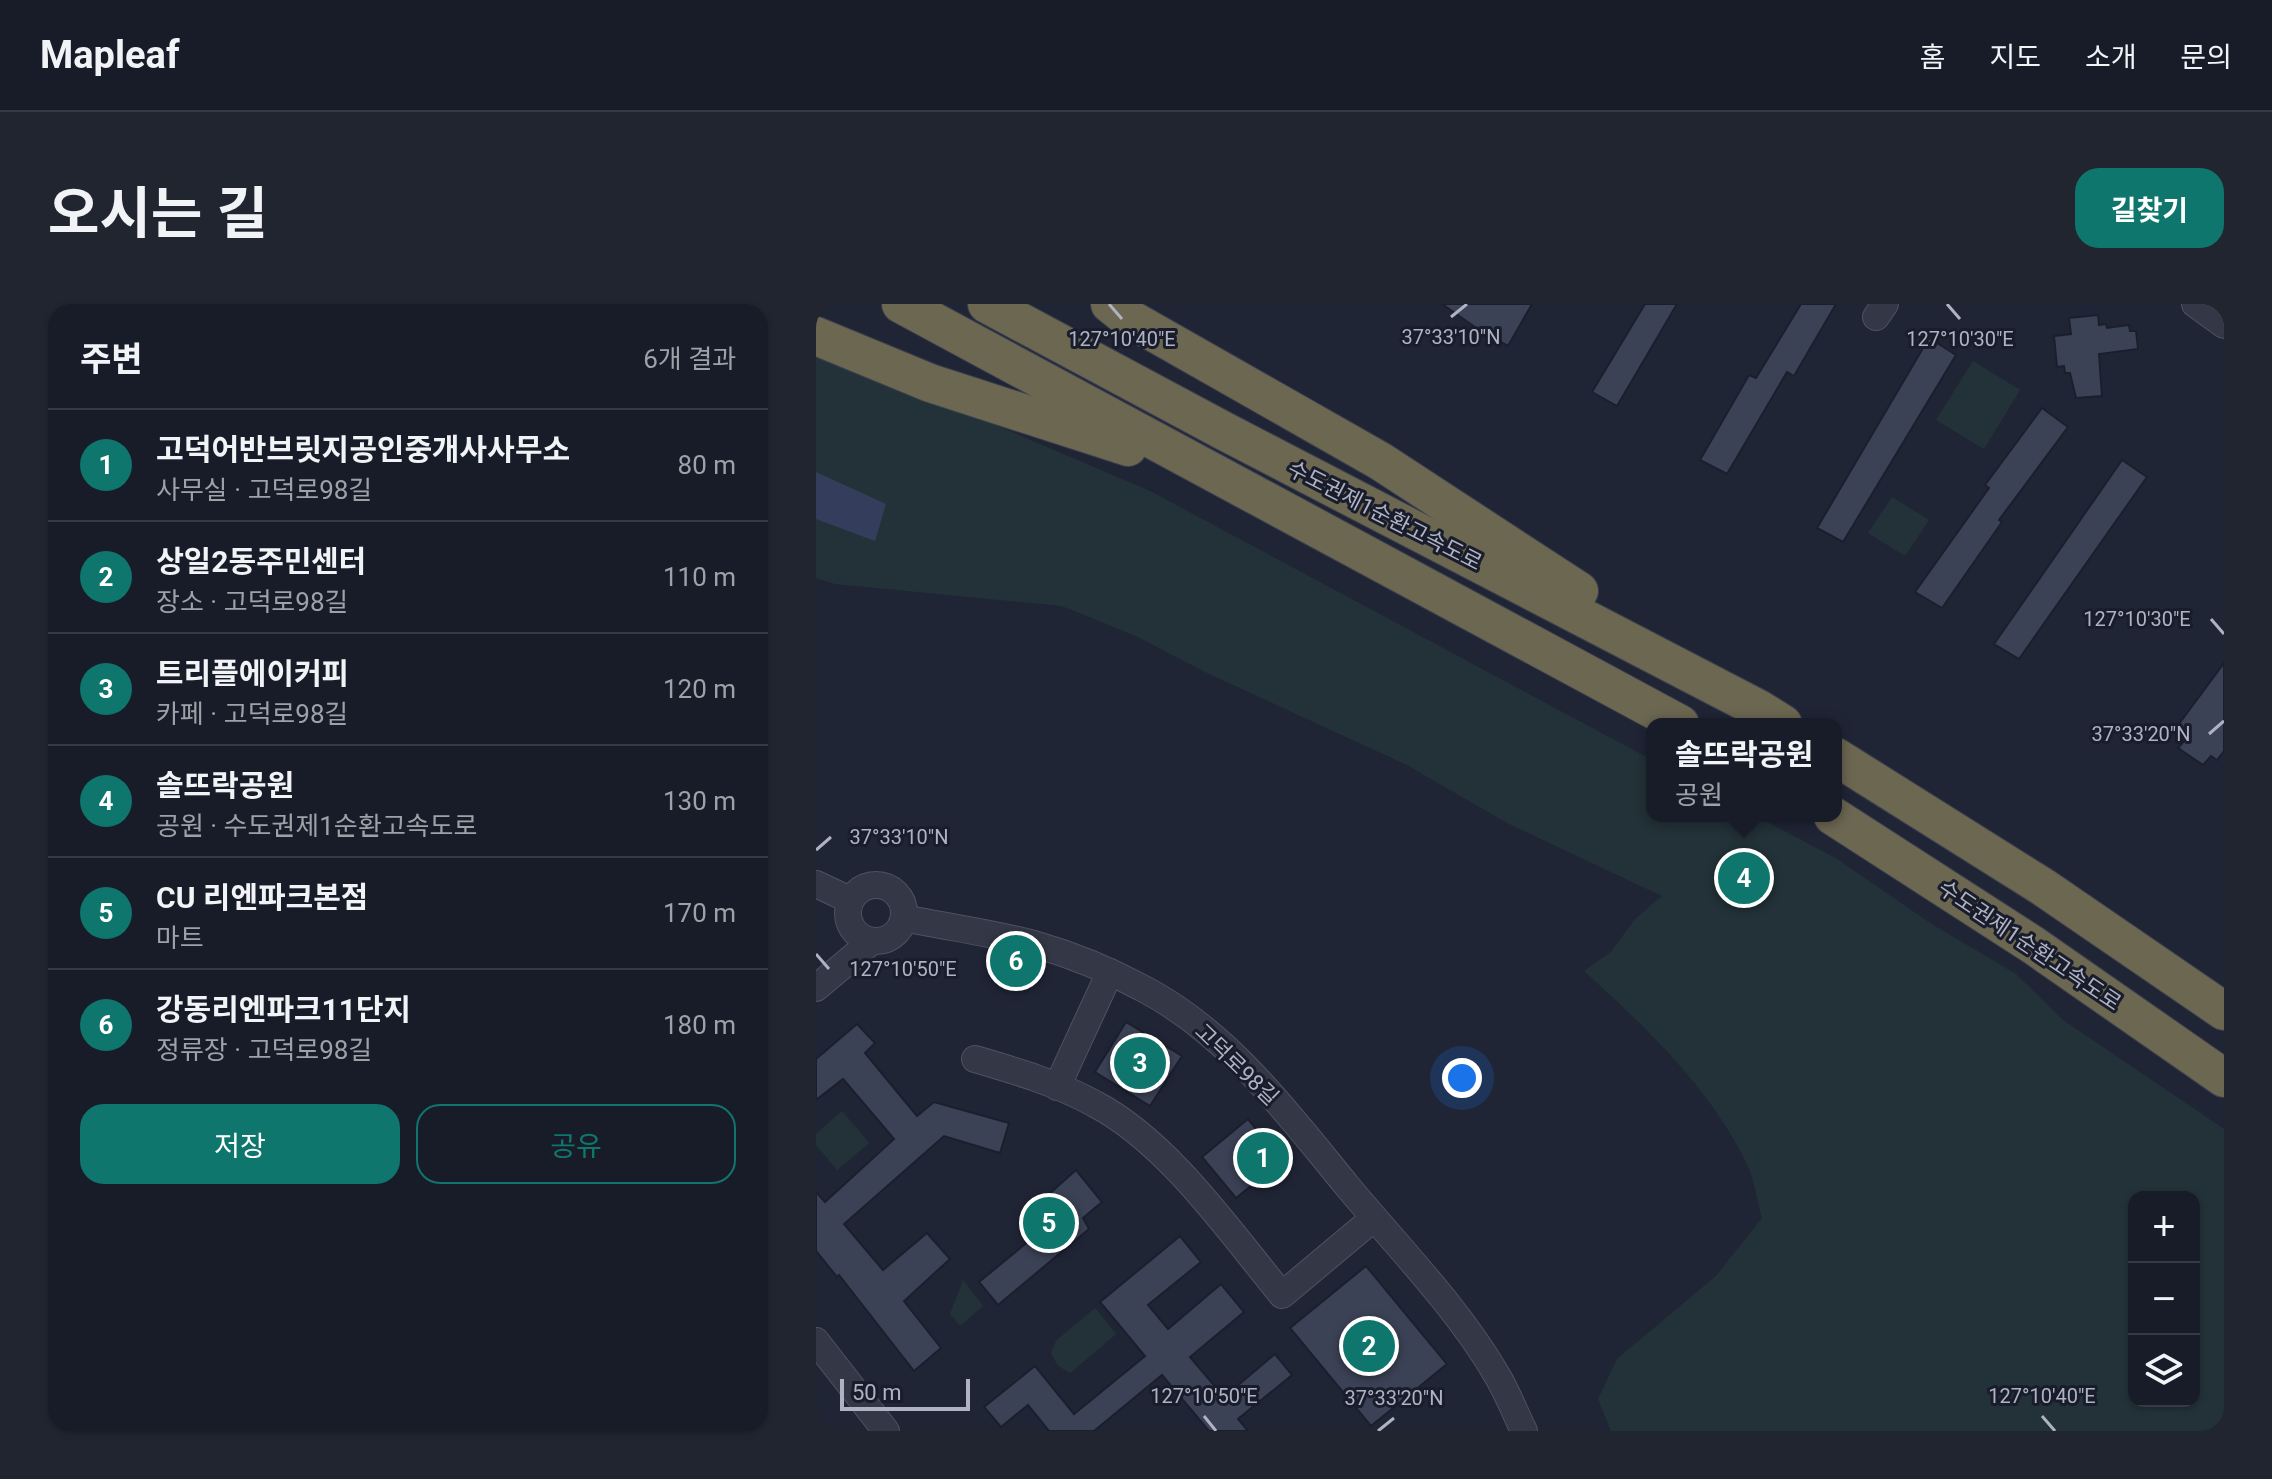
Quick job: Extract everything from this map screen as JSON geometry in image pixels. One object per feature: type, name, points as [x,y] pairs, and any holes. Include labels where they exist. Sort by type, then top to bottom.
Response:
[{"type":"highway","name":"수도권제1순환고속도로","points":[[901,304],[1669,718]]},
{"type":"highway","name":"수도권제1순환고속도로","points":[[987,304],[1771,716]]},
{"type":"highway","points":[[1112,308],[1380,461],[1771,716]]},
{"type":"highway","points":[[816,336],[930,383],[1215,475]]},
{"type":"highway","points":[[1842,761],[2043,887],[2224,1011]]},
{"type":"highway","name":"수도권제1순환고속도로","points":[[1842,822],[2033,945],[2224,1078]]},
{"type":"street","points":[[2195,304],[2224,325]]},
{"type":"street","points":[[816,884],[850,900]]},
{"type":"street","points":[[870,885],[888,887],[900,898],[904,918],[890,938],[872,941],[863,938],[848,918],[850,900],[855,893],[870,885]]},
{"type":"street","name":"고덕로98길","points":[[904,918],[1034,944],[1110,972],[1181,1013],[1247,1068],[1455,1316],[1497,1376],[1524,1431]]},
{"type":"street","points":[[816,988],[872,941]]},
{"type":"street","points":[[1057,1087],[1110,972]]},
{"type":"street","points":[[975,1059],[1032,1075],[1096,1104],[1130,1126],[1160,1152],[1282,1295],[1374,1218]]},
{"type":"street","points":[[816,1341],[886,1431]]},
{"type":"shaded area","points":[[816,353],[923,394],[1150,491],[1646,757],[1646,822],[1767,822],[1837,859],[1930,923],[2016,974],[2063,1020],[2224,1129],[2224,1431],[1611,1431],[1598,1399],[1617,1359],[1716,1276],[1762,1218],[1750,1170],[1715,1110],[1653,1036],[1584,971],[1611,952],[1635,919],[1662,896],[1507,823],[1407,765],[1205,672],[1136,636],[1062,606],[835,584],[816,578]]},
{"type":"shaded area","points":[[1973,361],[2020,390],[1984,449],[1936,420]]},
{"type":"shaded area","points":[[1892,497],[1929,520],[1905,556],[1868,533]]},
{"type":"shaded area","points":[[842,1111],[869,1143],[837,1170],[816,1145],[816,1134]]},
{"type":"shaded area","points":[[963,1280],[983,1306],[960,1326],[950,1314]]},
{"type":"shaded area","points":[[1095,1308],[1116,1334],[1070,1373],[1058,1366],[1051,1353],[1056,1341]]},
{"type":"water","points":[[816,472],[886,504],[875,541],[816,519]]},
{"type":"building","points":[[1442,304],[1532,304],[1508,346]]},
{"type":"building","points":[[1645,304],[1677,304],[1617,406],[1592,392]]},
{"type":"building","points":[[1801,304],[1836,304],[1794,376],[1787,372],[1727,474],[1700,460],[1749,375],[1756,378]]},
{"type":"building","points":[[2098,315],[2099,325],[2106,324],[2107,328],[2129,325],[2130,331],[2136,331],[2138,349],[2099,354],[2102,396],[2076,398],[2070,373],[2065,373],[2064,366],[2057,367],[2054,336],[2071,334],[2069,318]]},
{"type":"building","points":[[1929,338],[1956,355],[1843,542],[1817,528]]},
{"type":"building","points":[[2042,408],[2068,427],[1999,520],[2002,522],[1942,608],[1915,592],[1989,488],[1985,485]]},
{"type":"building","points":[[2122,460],[2147,477],[2019,659],[1994,644]]},
{"type":"building","points":[[2224,663],[2224,751],[2217,760],[2211,756],[2203,765],[2178,748],[2185,740],[2173,732]]},
{"type":"building","points":[[1126,1022],[1182,1056],[1150,1106],[1095,1072]]},
{"type":"building","points":[[857,1024],[875,1043],[865,1053],[917,1116],[934,1102],[1009,1123],[1000,1153],[944,1136],[844,1224],[883,1270],[927,1233],[950,1259],[904,1301],[941,1348],[914,1371],[839,1275],[837,1277],[816,1251],[816,1192],[825,1202],[894,1139],[843,1079],[816,1100],[816,1059]]},
{"type":"building","points":[[1248,1119],[1282,1161],[1236,1198],[1202,1157]]},
{"type":"building","points":[[1076,1170],[1102,1202],[1083,1218],[1089,1229],[998,1305],[979,1282],[1064,1212],[1048,1195]]},
{"type":"building","points":[[1180,1236],[1201,1262],[1148,1305],[1168,1329],[1221,1284],[1244,1312],[1190,1357],[1224,1397],[1275,1354],[1292,1375],[1238,1419],[1248,1431],[1209,1431],[1162,1375],[1094,1431],[1049,1431],[1028,1405],[1001,1427],[984,1407],[1035,1366],[1074,1414],[1145,1356],[1100,1302]]},
{"type":"building","points":[[1366,1266],[1447,1364],[1371,1426],[1290,1328]]},
{"type":"place","name":"솔뜨락공원","points":[[1744,878]]},
{"type":"place","name":"강동리엔파크11단지","points":[[1016,961]]},
{"type":"place","name":"트리플에이커피","points":[[1140,1063]]},
{"type":"place","name":"고덕어반브릿지공인중개사사무소","points":[[1263,1158]]},
{"type":"place","name":"CU 리엔파크본점","points":[[1049,1223]]},
{"type":"place","name":"상일2동주민센터","points":[[1369,1346]]}]
